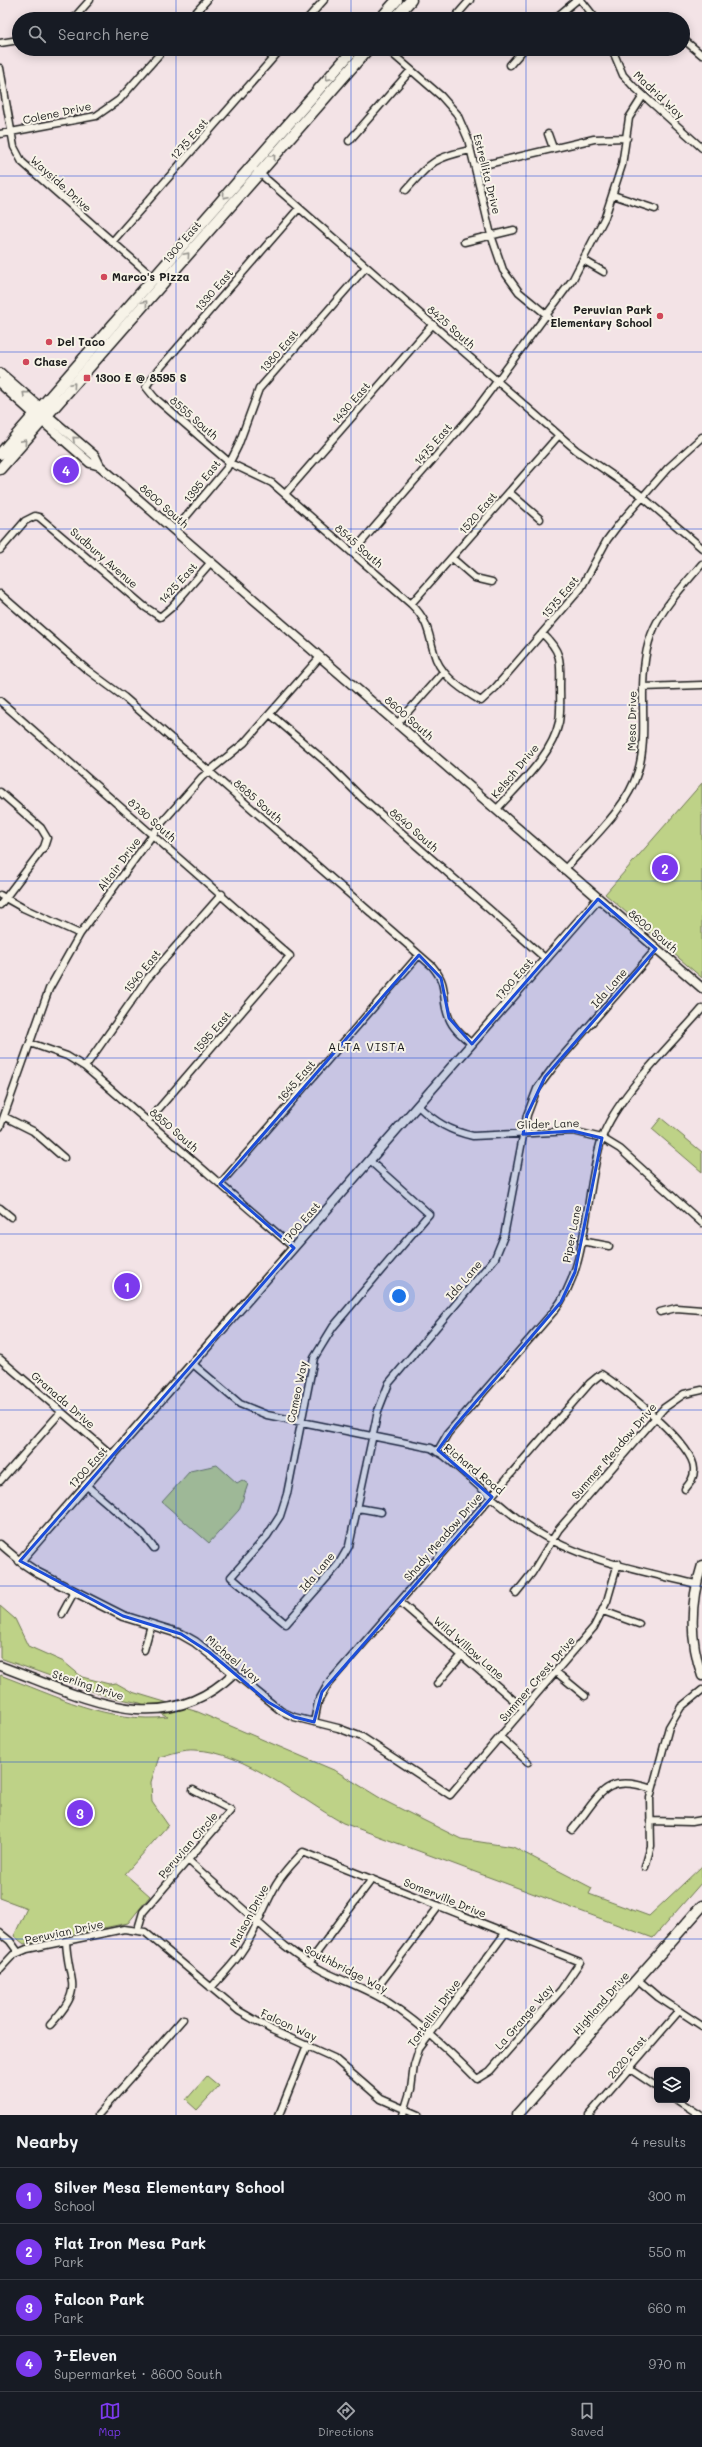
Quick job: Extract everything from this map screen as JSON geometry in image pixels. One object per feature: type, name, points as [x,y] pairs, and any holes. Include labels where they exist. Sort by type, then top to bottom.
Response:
[{"type":"main road","points":[[386,12],[397,0]]},
{"type":"main road","points":[[400,12],[411,0]]},
{"type":"main road","name":"1300 East","points":[[255,170],[348,56]]},
{"type":"main road","name":"1300 East","points":[[0,469],[41,415],[157,281],[255,170],[361,56]]},
{"type":"main road","name":"8600 South","points":[[0,372],[41,415]]},
{"type":"main road","name":"8600 South","points":[[0,384],[41,415]]},
{"type":"main road","name":"1300 East","points":[[0,454],[41,415]]},
{"type":"main road","name":"Highland Drive","points":[[517,2115],[702,1906]]},
{"type":"street","points":[[79,12],[90,0]]},
{"type":"street","points":[[196,12],[207,0]]},
{"type":"street","points":[[313,12],[324,0]]},
{"type":"street","points":[[460,12],[470,0]]},
{"type":"street","points":[[562,12],[577,0]]},
{"type":"street","points":[[581,0],[590,12]]},
{"type":"street","points":[[0,43],[12,41]]},
{"type":"street","points":[[690,44],[702,55]]},
{"type":"street","name":"Colene Drive","points":[[0,134],[87,119],[104,111],[119,100],[158,56]]},
{"type":"street","name":"1275 East","points":[[112,242],[275,56]]},
{"type":"street","name":"Estrellita Drive","points":[[395,56],[452,107],[465,130],[491,235],[498,257],[511,281],[519,292],[548,316]]},
{"type":"street","points":[[510,65],[518,56]]},
{"type":"street","name":"Madrid Way","points":[[616,56],[624,75],[643,96],[702,148]]},
{"type":"street","name":"Wayside Drive","points":[[0,68],[14,147],[22,162],[157,281]]},
{"type":"street","points":[[349,141],[411,70]]},
{"type":"street","name":"1475 East","points":[[352,553],[475,411],[548,316],[585,261],[613,195],[622,165],[629,118],[643,96]]},
{"type":"street","points":[[548,134],[553,148]]},
{"type":"street","points":[[475,167],[594,139],[627,138]]},
{"type":"street","points":[[406,190],[425,169],[440,157],[470,150]]},
{"type":"street","name":"8425 South","points":[[255,170],[559,434],[584,455],[643,497],[702,548]]},
{"type":"street","points":[[613,195],[655,209]]},
{"type":"street","name":"1330 East","points":[[146,387],[153,376],[299,208]]},
{"type":"street","points":[[464,242],[514,230]]},
{"type":"street","points":[[585,261],[604,272]]},
{"type":"street","name":"1380 East","points":[[230,463],[259,389],[366,266]]},
{"type":"street","name":"1430 East","points":[[285,494],[433,324]]},
{"type":"street","name":"8555 South","points":[[146,387],[155,398],[230,463]]},
{"type":"street","name":"8600 South","points":[[41,415],[95,456],[100,466],[564,870],[702,988]]},
{"type":"street","name":"1520 East","points":[[412,604],[559,434]]},
{"type":"street","name":"1575 East","points":[[443,672],[466,692],[481,701],[581,588],[607,540],[643,497],[686,450],[702,437]]},
{"type":"street","name":"8545 South","points":[[230,463],[265,479],[285,494],[412,604],[425,620],[437,660],[443,672]]},
{"type":"street","name":"1395 East","points":[[174,530],[222,475],[230,463]]},
{"type":"street","points":[[509,492],[540,519]]},
{"type":"street","name":"Sudbury Avenue","points":[[0,550],[25,521],[34,516],[45,520],[145,607],[160,617]]},
{"type":"street","points":[[452,558],[475,578],[492,582]]},
{"type":"street","name":"1425 East","points":[[160,617],[172,607],[210,562]]},
{"type":"street","name":"Mesa Drive","points":[[564,870],[620,806],[634,784],[643,746],[643,687],[645,650],[651,633],[668,604],[702,564]]},
{"type":"street","name":"8685 South","points":[[0,594],[86,669],[124,697],[209,770],[419,955],[441,978],[449,1018],[459,1032],[472,1044]]},
{"type":"street","name":"Kelsch Drive","points":[[496,810],[544,754],[555,735],[559,721],[560,658],[556,647],[542,633]]},
{"type":"street","name":"Altair Drive","points":[[0,1127],[50,989],[80,934],[153,834],[209,770],[238,749],[320,657]]},
{"type":"street","points":[[397,724],[443,672]]},
{"type":"street","points":[[643,687],[702,685]]},
{"type":"street","name":"8730 South","points":[[0,701],[222,894],[290,956]]},
{"type":"street","name":"8640 South","points":[[270,714],[326,762],[367,802],[546,959]]},
{"type":"street","points":[[0,792],[42,828],[47,838],[44,846],[2,896],[0,905]]},
{"type":"street","name":"1540 East","points":[[85,1067],[147,980],[222,894]]},
{"type":"street","points":[[2,896],[80,934]]},
{"type":"street","name":"1700 East","points":[[20,1561],[598,899]]},
{"type":"street","name":"Ida Lane","points":[[286,1624],[344,1556],[353,1536],[380,1404],[389,1383],[495,1258],[504,1236],[523,1134],[532,1102],[545,1077],[656,949]]},
{"type":"street","name":"1645 East","points":[[220,1184],[419,955]]},
{"type":"street","name":"1595 East","points":[[148,1121],[290,956]]},
{"type":"street","name":"Piper Lane","points":[[437,1452],[456,1425],[561,1302],[572,1282],[602,1138],[607,1126],[622,1102],[702,1009]]},
{"type":"street","name":"8850 South","points":[[30,1043],[67,1056],[85,1067],[294,1248]]},
{"type":"street","name":"Glider Lane","points":[[418,1106],[442,1125],[457,1132],[490,1136],[573,1131],[602,1138],[620,1149],[702,1223]]},
{"type":"street","points":[[4,1117],[32,1132],[64,1158]]},
{"type":"street","name":"Cameo Way","points":[[286,1624],[231,1577],[267,1536],[280,1516],[287,1494],[314,1358],[325,1336],[429,1214],[370,1161]]},
{"type":"street","points":[[0,1208],[11,1217]]},
{"type":"street","points":[[581,1241],[609,1246]]},
{"type":"street","points":[[660,1312],[676,1308],[702,1310]]},
{"type":"street","name":"Granada Drive","points":[[0,1360],[113,1456]]},
{"type":"street","name":"Richard Road","points":[[193,1364],[248,1408],[301,1422],[424,1446],[437,1452],[526,1524],[552,1540],[584,1554],[696,1584]]},
{"type":"street","name":"Shady Meadow Drive","points":[[314,1722],[322,1692],[590,1383],[601,1374],[655,1418]]},
{"type":"street","name":"Summer Meadow Drive","points":[[516,1593],[532,1573],[559,1529],[655,1418],[673,1400],[684,1394],[702,1390]]},
{"type":"street","points":[[0,1481],[61,1412]]},
{"type":"street","points":[[655,1418],[678,1440],[693,1461],[694,1470],[692,1481],[685,1489]]},
{"type":"street","points":[[87,1486],[143,1534],[154,1548]]},
{"type":"street","points":[[358,1508],[381,1512]]},
{"type":"street","name":"Michael Way","points":[[0,1544],[20,1561],[38,1573],[74,1592],[124,1616],[181,1634],[195,1642],[281,1711],[314,1722],[350,1731],[362,1737],[450,1795]]},
{"type":"street","name":"Summer Crest Drive","points":[[450,1795],[594,1627],[603,1611],[618,1564]]},
{"type":"street","points":[[702,1565],[696,1584],[693,1605],[693,1636],[702,1676]]},
{"type":"street","points":[[62,1614],[74,1592]]},
{"type":"street","name":"Wild Willow Lane","points":[[400,1602],[524,1709]]},
{"type":"street","points":[[603,1611],[639,1624]]},
{"type":"street","points":[[144,1650],[151,1625]]},
{"type":"street","points":[[437,1684],[462,1655]]},
{"type":"street","name":"Sterling Drive","points":[[0,1666],[100,1703],[142,1711],[167,1708],[189,1701],[211,1690],[234,1673]]},
{"type":"street","points":[[556,1672],[585,1696]]},
{"type":"street","points":[[645,1867],[651,1846],[650,1821],[652,1789],[673,1719],[689,1700],[702,1690]]},
{"type":"street","points":[[500,1737],[528,1762]]},
{"type":"street","points":[[572,1830],[600,1795],[617,1782],[630,1782],[652,1789]]},
{"type":"street","name":"Peruvian Circle","points":[[138,1929],[143,1912],[231,1810],[193,1790]]},
{"type":"street","points":[[650,1821],[691,1822],[702,1820]]},
{"type":"street","name":"Somerville Drive","points":[[303,1852],[580,1962]]},
{"type":"street","name":"Maison Drive","points":[[211,1988],[239,1956],[281,1877],[303,1852]]},
{"type":"street","name":"Southbridge Way","points":[[188,1860],[258,1922],[309,1963],[373,1993],[408,2016],[477,2079]]},
{"type":"street","points":[[309,1963],[372,1880]]},
{"type":"street","points":[[373,1993],[438,1906]]},
{"type":"street","name":"Peruvian Drive","points":[[0,1969],[18,1952],[124,1929],[138,1929]]},
{"type":"street","name":"Falcon Way","points":[[138,1929],[159,1942],[211,1988],[255,2021],[334,2058],[369,2090],[404,2112],[418,2115]]},
{"type":"street","name":"Tortellini Drive","points":[[404,2112],[411,2089],[416,2055],[429,2034],[506,1932]]},
{"type":"street","points":[[0,1933],[10,1941],[18,1952]]},
{"type":"street","points":[[50,2025],[67,2006],[73,1992],[66,1941]]},
{"type":"street","name":"La Grange Way","points":[[477,2079],[490,2071],[561,1990],[580,1962]]},
{"type":"street","points":[[637,1979],[702,2026]]},
{"type":"street","name":"2020 East","points":[[589,2115],[680,2011]]},
{"type":"street","points":[[98,2115],[183,2019]]},
{"type":"street","points":[[279,2115],[307,2045]]},
{"type":"street","points":[[630,2069],[654,2085]]},
{"type":"street","points":[[682,2103],[700,2115]]},
{"type":"highlighted area","points":[[598,899],[656,949],[545,1077],[527,1115],[523,1134],[573,1131],[602,1138],[575,1272],[561,1302],[456,1425],[438,1450],[492,1497],[322,1692],[314,1722],[294,1717],[268,1702],[209,1652],[181,1634],[123,1616],[20,1561],[294,1248],[220,1184],[419,955],[441,978],[449,1018],[472,1044]]},
{"type":"green space","points":[[702,783],[702,978],[605,894]]},
{"type":"green space","points":[[661,1118],[702,1152],[702,1172],[652,1129]]},
{"type":"green space","points":[[217,1465],[237,1483],[242,1480],[248,1484],[239,1510],[209,1543],[162,1502],[190,1471]]},
{"type":"green space","points":[[0,1606],[15,1619],[28,1646],[64,1662],[82,1677],[109,1684],[116,1683],[132,1692],[198,1712],[336,1771],[385,1801],[461,1839],[513,1847],[592,1888],[589,1894],[649,1916],[702,1866],[702,1882],[653,1938],[343,1823],[272,1778],[233,1759],[214,1752],[186,1750],[159,1757],[151,1782],[152,1802],[168,1825],[125,1874],[150,1896],[128,1923],[24,1944],[14,1936],[27,1908],[0,1898],[0,1675],[61,1699],[103,1712],[146,1718],[168,1717],[140,1703],[106,1696],[0,1658]]},
{"type":"green space","points":[[207,2076],[219,2086],[197,2110],[186,2100]]},
{"type":"place","name":"Marco's Pizza","points":[[104,277]]},
{"type":"place","name":"Peruvian Park Elementary School","points":[[660,316]]},
{"type":"place","name":"Del Taco","points":[[49,342]]},
{"type":"place","name":"Chase","points":[[26,362]]},
{"type":"place","name":"1300 E @ 8595 S","points":[[87,378]]},
{"type":"place","name":"7-Eleven","points":[[66,470]]},
{"type":"place","name":"Flat Iron Mesa Park","points":[[665,868]]},
{"type":"place","name":"Silver Mesa Elementary School","points":[[127,1286]]},
{"type":"place","name":"Falcon Park","points":[[80,1813]]},
{"type":"district","name":"ALTA VISTA","points":[[367,1047]]}]
